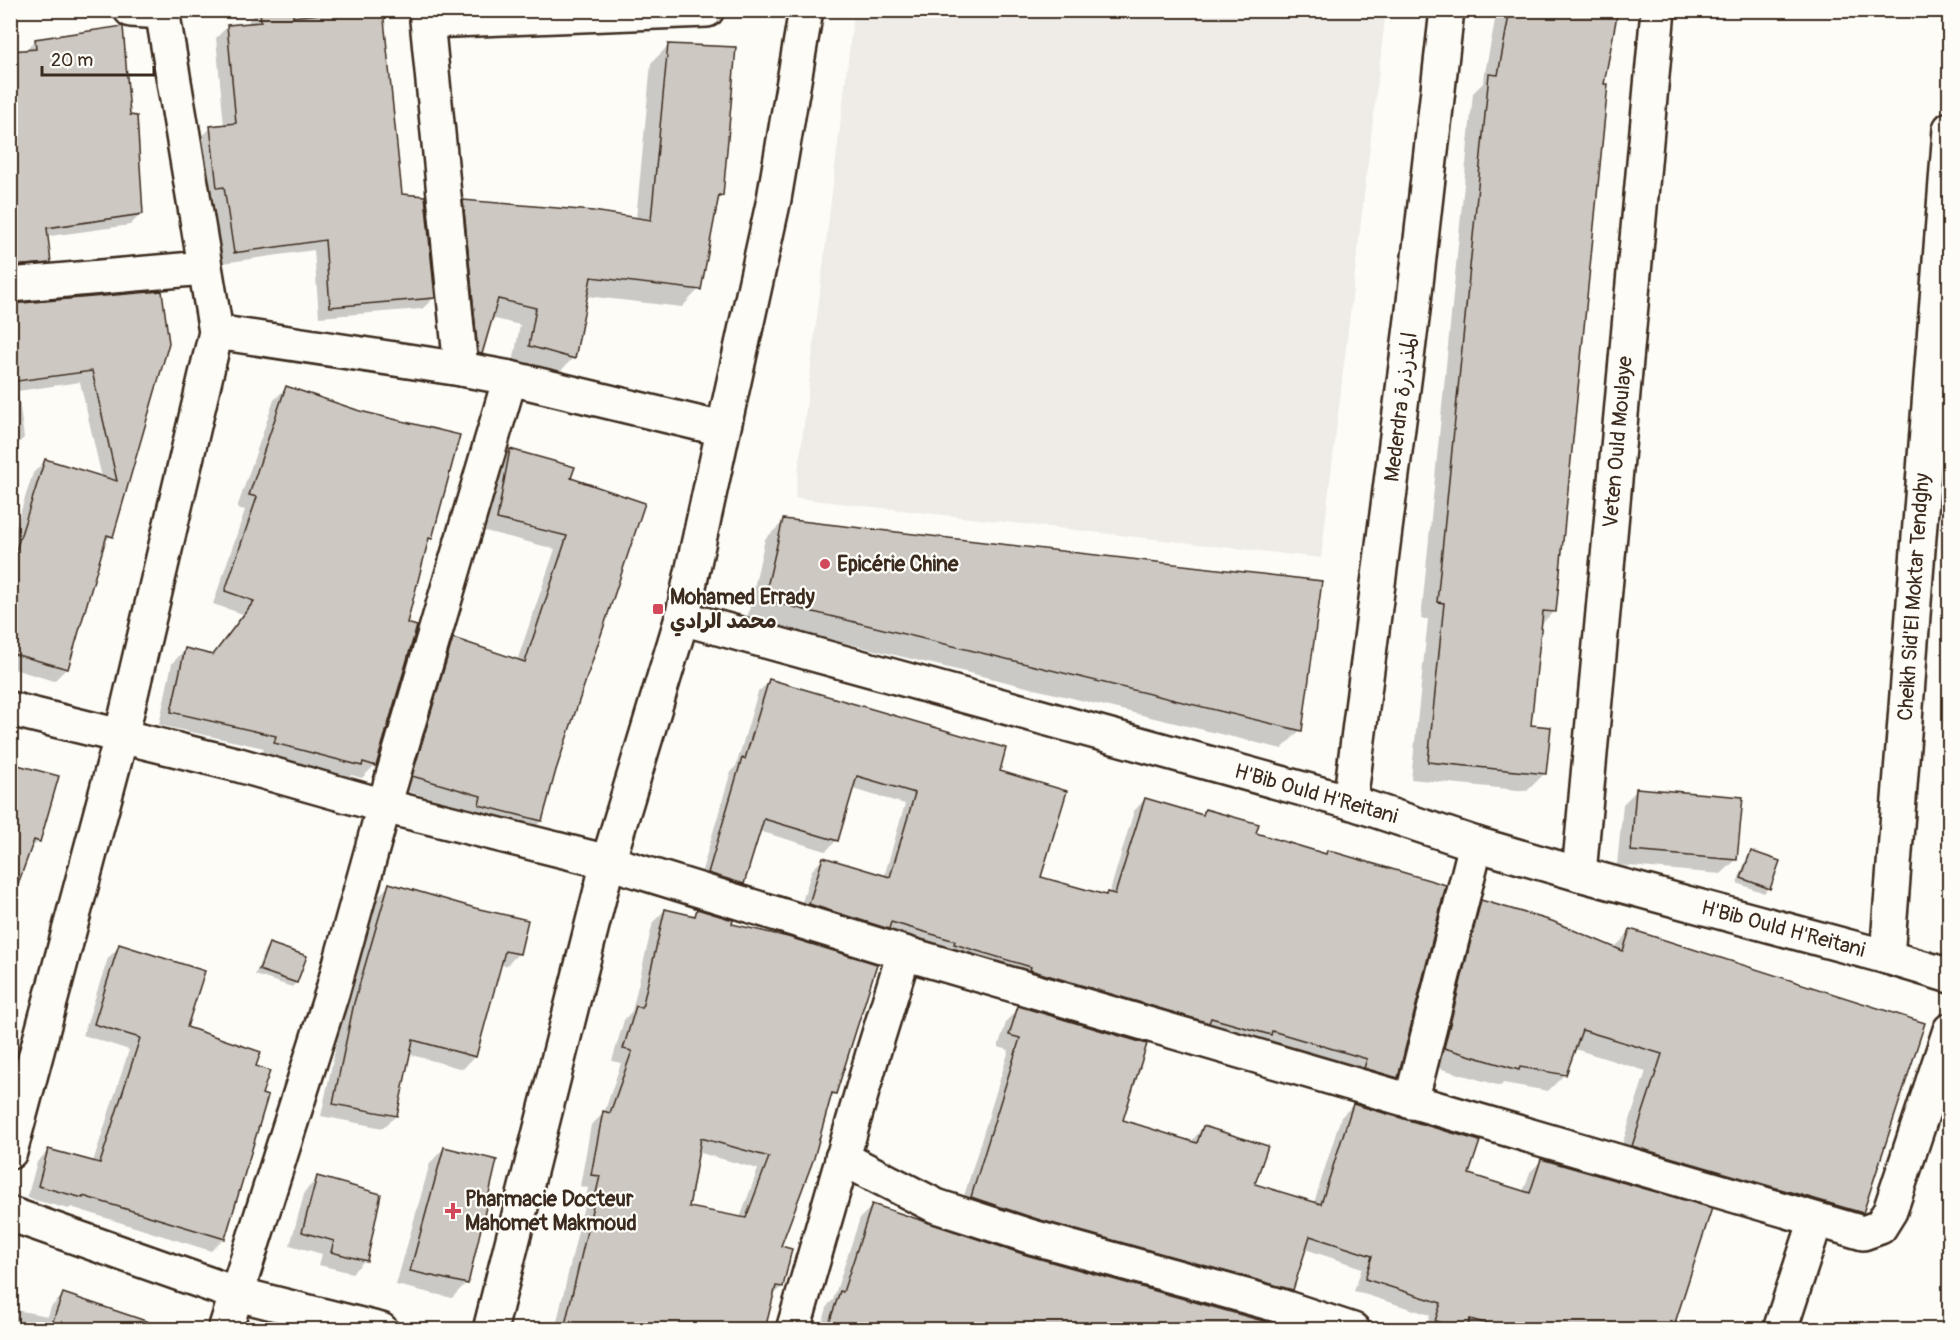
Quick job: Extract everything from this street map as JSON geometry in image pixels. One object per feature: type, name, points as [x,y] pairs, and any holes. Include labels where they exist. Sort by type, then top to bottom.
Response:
[{"type":"street","points":[[461,369],[427,16],[707,10]]},
{"type":"street","points":[[490,1329],[608,862],[681,618],[774,199],[806,10]]},
{"type":"street","name":"Mederdra المذرذرة","points":[[1350,802],[1412,319],[1447,10]]},
{"type":"street","name":"Veten Ould Moulaye","points":[[1579,874],[1658,10]]},
{"type":"street","points":[[10,1152],[121,737],[216,332],[152,11]]},
{"type":"street","name":"Cheikh Sid'El Moktar Tendghy","points":[[1887,957],[1950,129]]},
{"type":"street","points":[[10,285],[204,268]]},
{"type":"street","points":[[216,332],[510,378],[722,429]]},
{"type":"street","points":[[225,1329],[332,993],[510,378]]},
{"type":"street","name":"H'Bib Ould H'Reitani","points":[[681,618],[1350,802],[1476,844],[1579,874],[1950,975]]},
{"type":"street","points":[[10,709],[239,765],[384,807],[608,862],[904,953],[1863,1233],[1880,1227],[1890,1211],[1950,1030]]},
{"type":"street","points":[[1411,1102],[1476,844]]},
{"type":"street","points":[[793,1329],[904,953]]},
{"type":"street","points":[[842,1158],[936,1206],[1032,1237],[1274,1304],[1353,1329]]},
{"type":"street","points":[[10,1214],[237,1294],[381,1329]]},
{"type":"street","points":[[1780,1329],[1816,1220]]},
{"type":"shaded area","points":[[854,10],[1386,11],[1321,558],[795,498]]},
{"type":"building","points":[[260,10],[293,10],[293,17],[356,10],[383,10],[402,194],[425,196],[435,298],[330,307],[325,240],[234,253],[224,187],[217,188],[210,126],[236,123],[227,25],[261,22]]},
{"type":"building","points":[[1510,10],[1618,10],[1604,84],[1608,84],[1556,612],[1543,611],[1531,725],[1551,727],[1546,774],[1428,762],[1444,603],[1437,602],[1489,74],[1498,75]]},
{"type":"building","points":[[123,26],[130,115],[137,116],[143,214],[47,228],[51,263],[10,266],[10,51],[36,49],[35,39]]},
{"type":"building","points":[[668,44],[736,47],[723,196],[719,195],[701,290],[591,277],[575,359],[529,346],[536,308],[498,299],[482,354],[478,353],[463,200],[593,211],[651,220]]},
{"type":"building","points":[[162,291],[169,343],[113,537],[107,535],[68,669],[10,653],[10,569],[45,459],[117,481],[92,371],[10,382],[10,304]]},
{"type":"building","points":[[286,386],[360,411],[460,435],[432,539],[429,538],[407,623],[417,626],[376,766],[363,762],[362,766],[274,743],[276,736],[171,712],[185,648],[213,655],[254,601],[225,591],[257,497],[249,495]]},
{"type":"building","points":[[510,449],[575,467],[571,478],[645,503],[556,770],[542,821],[479,805],[481,796],[412,776],[453,638],[525,662],[567,536],[497,519]]},
{"type":"building","points":[[783,519],[1322,581],[1302,731],[764,600]]},
{"type":"building","points":[[769,679],[1006,748],[1000,771],[1067,791],[1041,877],[1106,895],[1107,892],[1115,894],[1145,798],[1203,815],[1205,809],[1259,824],[1256,833],[1326,854],[1327,850],[1446,885],[1398,1078],[1364,1068],[1367,1059],[1272,1031],[1271,1035],[1211,1018],[1209,1023],[1030,970],[1031,967],[954,944],[955,941],[891,922],[889,929],[809,904],[823,857],[890,877],[915,793],[857,776],[838,841],[764,819],[744,884],[708,873],[742,758],[745,759]]},
{"type":"building","points":[[10,763],[59,776],[40,842],[34,840],[14,895],[10,894]]},
{"type":"building","points":[[1636,788],[1743,797],[1737,860],[1631,851]]},
{"type":"building","points":[[1751,851],[1780,861],[1770,889],[1741,878]]},
{"type":"building","points":[[389,883],[475,908],[528,920],[520,954],[505,951],[476,1057],[413,1040],[397,1116],[333,1104],[354,1003]]},
{"type":"building","points":[[1481,900],[1552,921],[1623,951],[1630,929],[1925,1023],[1863,1213],[1632,1146],[1662,1054],[1582,1030],[1566,1075],[1520,1067],[1519,1070],[1444,1048]]},
{"type":"building","points":[[665,909],[695,916],[697,909],[733,920],[732,924],[788,937],[877,964],[836,1094],[832,1093],[814,1158],[781,1246],[792,1249],[783,1287],[776,1286],[765,1329],[564,1329],[600,1176],[591,1175],[603,1111],[610,1113],[632,1051],[623,1049],[636,1006],[642,1008]],"holes":[[[701,1138],[769,1157],[746,1218],[689,1207]]]},
{"type":"building","points":[[269,943],[307,956],[297,983],[259,970]]},
{"type":"building","points":[[119,944],[205,971],[187,1027],[261,1052],[256,1066],[270,1071],[262,1094],[268,1096],[225,1239],[83,1196],[83,1198],[38,1186],[48,1149],[100,1163],[140,1038],[94,1024]]},
{"type":"building","points":[[1018,1006],[1147,1044],[1123,1120],[1197,1143],[1203,1126],[1268,1146],[1255,1184],[1321,1204],[1353,1104],[1480,1141],[1469,1174],[1530,1193],[1541,1159],[1712,1208],[1673,1329],[1505,1329],[1470,1319],[1467,1329],[1460,1329],[1435,1321],[1441,1303],[1365,1279],[1372,1256],[1310,1236],[1293,1290],[1037,1219],[971,1197],[1020,1038],[1009,1035]]},
{"type":"building","points":[[444,1147],[497,1160],[468,1284],[410,1271]]},
{"type":"building","points":[[317,1176],[381,1194],[367,1261],[331,1252],[334,1241],[302,1232]]},
{"type":"building","points":[[872,1204],[1026,1255],[1281,1326],[1280,1329],[827,1329],[840,1291],[843,1292]]},
{"type":"building","points":[[63,1293],[155,1324],[154,1329],[50,1329]]},
{"type":"place","name":"Epicérie Chine","points":[[825,564]]},
{"type":"place","name":"Mohamed Errady محمد الرادي","points":[[658,609]]},
{"type":"place","name":"Pharmacie Docteur Mahomet Makmoud","points":[[453,1211]]}]
